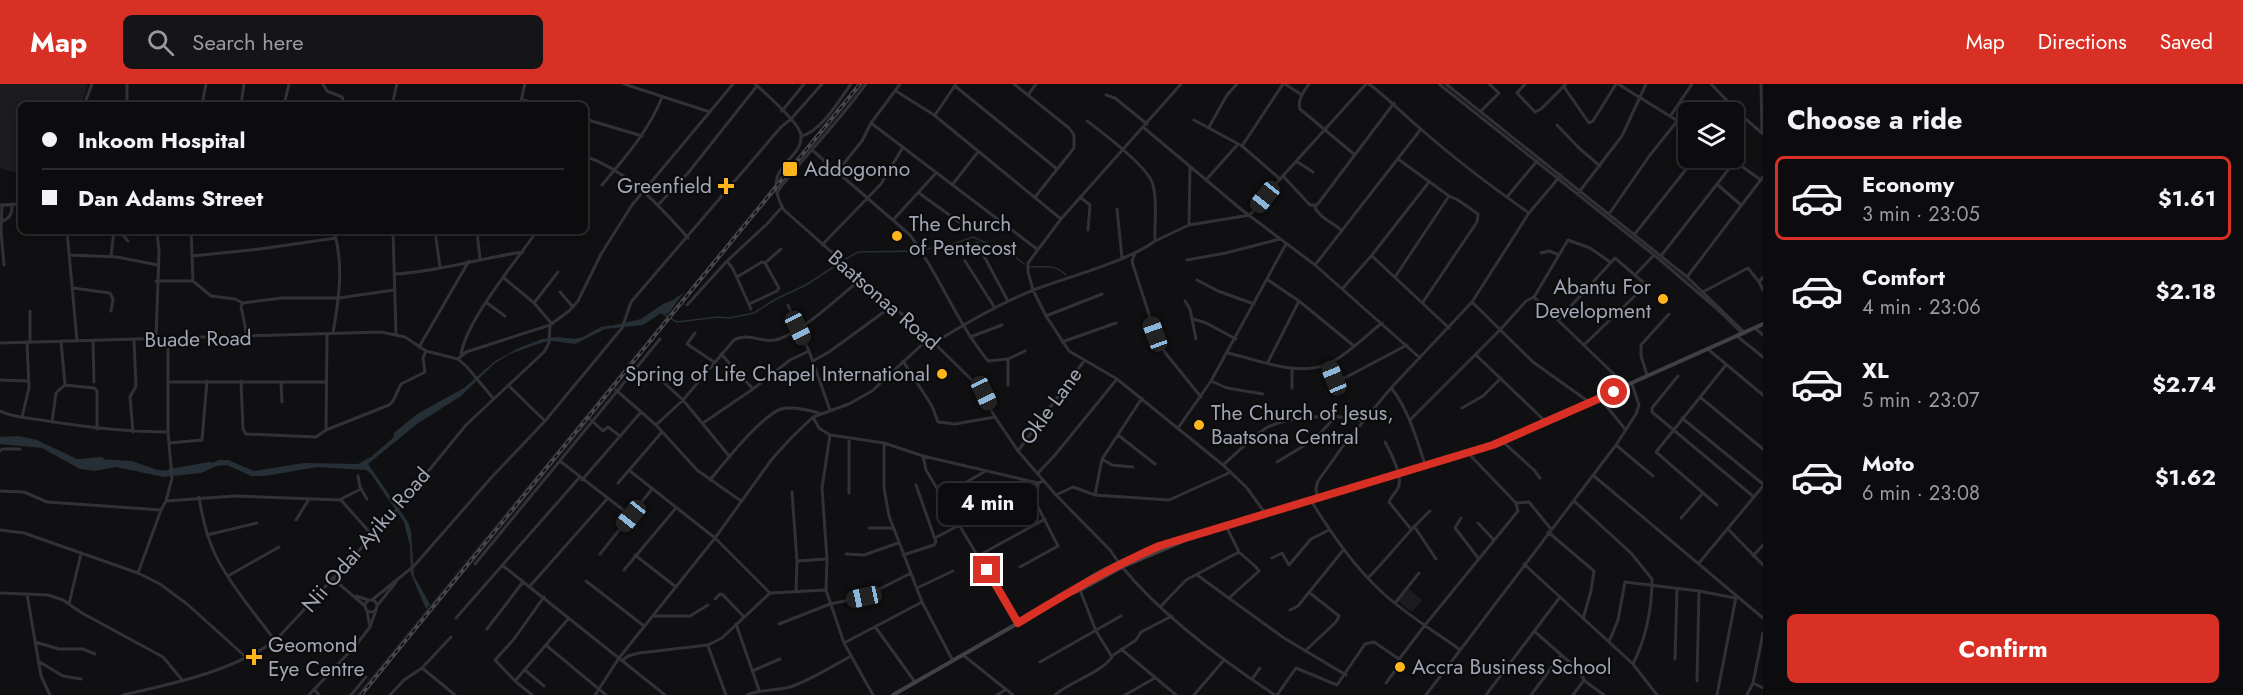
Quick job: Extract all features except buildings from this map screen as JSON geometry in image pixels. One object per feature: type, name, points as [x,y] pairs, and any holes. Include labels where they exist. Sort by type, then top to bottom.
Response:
[{"type":"main road","points":[[1067,595],[1075,587],[1159,546],[1186,536],[1190,538],[1503,441],[1763,324]]},
{"type":"main road","points":[[893,695],[1067,595],[1080,591],[1121,565]]},
{"type":"street","points":[[85,102],[92,84]]},
{"type":"street","points":[[127,84],[127,102]]},
{"type":"street","points":[[203,102],[206,84]]},
{"type":"street","points":[[241,102],[244,84]]},
{"type":"street","points":[[285,102],[289,84]]},
{"type":"street","points":[[323,84],[327,91],[344,98],[345,102]]},
{"type":"street","points":[[393,102],[397,84]]},
{"type":"street","points":[[520,102],[525,84]]},
{"type":"street","points":[[624,84],[710,112]]},
{"type":"street","points":[[461,355],[551,324],[573,307],[582,295],[616,231],[643,191],[733,84]]},
{"type":"street","points":[[782,111],[804,84]]},
{"type":"street","points":[[365,606],[414,566],[490,479],[545,422],[622,328],[631,302],[774,135],[822,84]]},
{"type":"street","points":[[801,136],[809,134],[822,121],[851,84]]},
{"type":"street","points":[[777,192],[866,84]]},
{"type":"street","points":[[837,172],[862,141],[871,123],[900,84]]},
{"type":"street","points":[[1014,84],[1069,128],[1074,135],[1074,148],[1035,197]]},
{"type":"street","points":[[1028,95],[1036,84]]},
{"type":"street","points":[[1181,84],[1061,219],[1037,249],[1027,266],[1033,290],[1046,316],[1062,342],[1074,355],[1118,379],[1143,398],[1232,472],[1253,495],[1265,513]]},
{"type":"street","points":[[1209,127],[1227,95],[1237,84]]},
{"type":"street","points":[[1242,146],[1284,84],[1302,95]]},
{"type":"street","points":[[1309,84],[1302,95],[1300,109],[1355,155]]},
{"type":"street","points":[[934,343],[964,324],[1033,290],[1135,253],[1189,225],[1250,215],[1281,177],[1367,84],[1394,103],[1421,129],[1529,213]]},
{"type":"street","points":[[1438,84],[1537,161],[1560,176]]},
{"type":"street","points":[[1446,84],[1699,292],[1763,357]]},
{"type":"street","points":[[1480,111],[1499,93],[1489,84]]},
{"type":"street","points":[[1525,84],[1517,92],[1535,112],[1565,85],[1590,123],[1617,84],[1678,120],[1650,155],[1609,214]]},
{"type":"street","points":[[1579,192],[1627,127],[1646,84]]},
{"type":"street","points":[[1671,115],[1692,84]]},
{"type":"street","points":[[1711,84],[1762,133]]},
{"type":"street","points":[[1761,84],[1762,133]]},
{"type":"street","points":[[658,205],[688,173],[756,85],[791,119],[799,129],[801,136],[801,142],[776,179],[777,192]]},
{"type":"street","points":[[934,115],[955,85],[1057,169]]},
{"type":"street","points":[[896,91],[934,115],[1061,219]]},
{"type":"street","points":[[1106,94],[1115,98],[1147,124]]},
{"type":"street","points":[[602,185],[642,136],[662,97]]},
{"type":"street","points":[[521,99],[530,102]]},
{"type":"street","points":[[1314,206],[1394,103]]},
{"type":"street","points":[[588,120],[642,136]]},
{"type":"street","points":[[1194,120],[1242,146],[1314,206],[1320,217],[1336,225],[1342,231]]},
{"type":"street","points":[[1087,121],[1144,170],[1152,181],[1155,241]]},
{"type":"street","points":[[871,123],[1037,249]]},
{"type":"street","points":[[1557,125],[1578,148],[1600,166]]},
{"type":"street","points":[[1143,128],[1315,265],[1420,358]]},
{"type":"street","points":[[1315,265],[1421,129]]},
{"type":"street","points":[[1206,180],[1238,144]]},
{"type":"street","points":[[822,245],[880,184],[903,147]]},
{"type":"street","points":[[812,150],[910,235],[970,337],[988,361],[1008,359],[1024,351]]},
{"type":"street","points":[[952,185],[978,152]]},
{"type":"street","points":[[588,161],[590,158],[614,170],[643,191],[688,238]]},
{"type":"street","points":[[1398,159],[1478,214],[1478,221],[1423,302]]},
{"type":"street","points":[[1296,161],[1313,172]]},
{"type":"street","points":[[1507,197],[1537,161]]},
{"type":"street","points":[[1189,225],[1190,167]]},
{"type":"street","points":[[1687,277],[1762,178],[1744,167]]},
{"type":"street","points":[[1634,235],[1687,168]]},
{"type":"street","points":[[1661,256],[1730,168]]},
{"type":"street","points":[[894,220],[936,173]]},
{"type":"street","points":[[1317,497],[1318,481],[1363,421],[1472,302],[1529,213],[1560,176]]},
{"type":"street","points":[[1343,289],[1429,182]]},
{"type":"street","points":[[1717,184],[1742,205]]},
{"type":"street","name":"Baatsonaa Road","points":[[777,192],[782,207],[790,217],[929,338],[978,386],[1018,452],[1110,550],[1134,581],[1224,660],[1276,695]]},
{"type":"street","points":[[1579,192],[1687,277],[1742,335]]},
{"type":"street","points":[[919,193],[959,222]]},
{"type":"street","points":[[1395,277],[1449,196]]},
{"type":"street","points":[[1080,197],[1090,205],[1088,230]]},
{"type":"street","points":[[2,221],[8,219],[12,214],[12,204]]},
{"type":"street","points":[[4,265],[1,205],[18,204]]},
{"type":"street","points":[[687,305],[713,274],[782,207]]},
{"type":"street","points":[[1117,209],[1122,258]]},
{"type":"street","points":[[67,234],[77,341]]},
{"type":"street","points":[[111,256],[116,234]]},
{"type":"street","points":[[120,234],[128,241]]},
{"type":"street","points":[[156,339],[158,234]]},
{"type":"street","points":[[191,234],[193,281]]},
{"type":"street","points":[[333,335],[341,281],[335,234]]},
{"type":"street","points":[[393,234],[396,334],[426,351],[458,359],[494,398]]},
{"type":"street","points":[[435,234],[440,267]]},
{"type":"street","points":[[477,234],[480,259]]},
{"type":"street","points":[[458,359],[470,330],[535,234]]},
{"type":"street","points":[[192,256],[336,238]]},
{"type":"street","points":[[1187,260],[1226,253],[1280,238]]},
{"type":"street","points":[[1410,420],[1476,355],[1526,301],[1534,297],[1566,242],[1570,240],[1590,248],[1610,262]]},
{"type":"street","points":[[977,243],[1008,302]]},
{"type":"street","points":[[1178,428],[1201,397],[1228,353],[1286,244]]},
{"type":"street","points":[[737,277],[762,262],[765,263],[781,249]]},
{"type":"street","points":[[1541,252],[1549,251],[1559,255]]},
{"type":"street","points":[[395,274],[419,273],[469,261],[523,252]]},
{"type":"street","points":[[1135,253],[1132,261],[1159,345],[1201,397]]},
{"type":"street","points":[[70,255],[111,256],[158,265]]},
{"type":"street","points":[[1372,255],[1449,328]]},
{"type":"street","points":[[1635,275],[1654,255]]},
{"type":"street","points":[[1559,319],[1616,258],[1635,275],[1646,286],[1585,344]]},
{"type":"street","points":[[419,347],[469,261]]},
{"type":"street","points":[[727,261],[751,309]]},
{"type":"street","points":[[966,261],[995,309]]},
{"type":"street","points":[[749,304],[779,290],[765,263]]},
{"type":"street","points":[[1703,292],[1748,268],[1763,290]]},
{"type":"street","points":[[534,303],[558,272]]},
{"type":"street","points":[[1759,282],[1763,277]]},
{"type":"street","points":[[504,278],[534,303],[551,324]]},
{"type":"street","points":[[656,425],[682,400],[721,354],[741,336],[776,340],[798,328],[861,279]]},
{"type":"street","points":[[1197,280],[1218,291],[1254,304]]},
{"type":"street","points":[[1268,280],[1354,346]]},
{"type":"street","points":[[156,281],[193,281],[211,296],[235,299],[243,303],[282,298],[339,298],[394,290]]},
{"type":"street","points":[[73,288],[110,293],[113,299],[111,311]]},
{"type":"street","points":[[560,292],[573,307]]},
{"type":"street","points":[[1046,316],[1102,294]]},
{"type":"street","points":[[1534,297],[1627,386]]},
{"type":"street","points":[[1185,301],[1197,339]]},
{"type":"street","points":[[1268,362],[1299,302]]},
{"type":"street","points":[[1472,302],[1533,362],[1590,403]]},
{"type":"street","points":[[243,303],[241,306],[247,337]]},
{"type":"street","points":[[487,303],[505,316]]},
{"type":"street","points":[[788,305],[809,351],[830,410]]},
{"type":"street","points":[[813,361],[892,306]]},
{"type":"street","points":[[22,417],[29,388],[30,311]]},
{"type":"street","points":[[1648,377],[1641,356],[1641,345],[1669,314]]},
{"type":"street","points":[[1192,319],[1206,323],[1236,339]]},
{"type":"street","points":[[1062,342],[1116,323]]},
{"type":"street","points":[[1228,353],[1292,369],[1328,364],[1382,323]]},
{"type":"street","name":"Nii Odai Ayiku Road","points":[[123,695],[183,681],[247,658],[275,641],[399,507],[466,425],[544,352],[549,343],[551,324]]},
{"type":"street","points":[[970,337],[1002,326]]},
{"type":"street","points":[[1755,328],[1763,335]]},
{"type":"street","name":"Buade Road","points":[[0,344],[371,332],[396,334]]},
{"type":"street","points":[[695,333],[687,344],[714,362]]},
{"type":"street","points":[[326,430],[327,335]]},
{"type":"street","points":[[595,695],[644,626],[715,537],[772,459],[813,417],[861,399],[929,338]]},
{"type":"street","points":[[138,573],[160,510],[166,501],[172,478],[168,432],[168,339]]},
{"type":"street","points":[[475,564],[591,420],[660,339]]},
{"type":"street","points":[[133,432],[130,397],[136,386],[134,340]]},
{"type":"street","points":[[61,341],[65,385]]},
{"type":"street","points":[[93,341],[94,382]]},
{"type":"street","points":[[1328,364],[1337,382],[1407,345]]},
{"type":"street","points":[[1709,350],[1763,396]]},
{"type":"street","points":[[241,381],[243,429],[246,434],[316,437],[326,430],[389,405],[401,384],[425,372],[423,358],[426,351]]},
{"type":"street","points":[[703,423],[790,360],[809,351]]},
{"type":"street","points":[[721,354],[753,389]]},
{"type":"street","points":[[1476,355],[1547,423]]},
{"type":"street","points":[[1008,359],[1008,386]]},
{"type":"street","name":"Okle Lane","points":[[1018,452],[1084,360]]},
{"type":"street","points":[[903,361],[932,406],[938,423],[955,424],[995,417]]},
{"type":"street","points":[[1717,504],[1656,452],[1726,365]]},
{"type":"street","points":[[1292,369],[1292,388]]},
{"type":"street","points":[[1678,376],[1651,410],[1754,497]]},
{"type":"street","points":[[1462,408],[1483,396],[1501,378]]},
{"type":"street","points":[[1038,473],[1118,379]]},
{"type":"street","points":[[0,380],[28,381]]},
{"type":"street","points":[[661,380],[703,423],[730,457]]},
{"type":"street","points":[[169,443],[202,440],[207,381]]},
{"type":"street","points":[[1211,381],[1227,387],[1263,394]]},
{"type":"street","points":[[169,382],[326,382]]},
{"type":"street","points":[[281,383],[282,402]]},
{"type":"street","points":[[508,384],[545,422]]},
{"type":"street","points":[[1435,695],[1427,693],[1550,530],[1594,476],[1626,430],[1639,405],[1632,384]]},
{"type":"street","points":[[52,422],[56,393],[65,385],[96,389],[97,429]]},
{"type":"street","points":[[1391,388],[1402,402],[1426,466]]},
{"type":"street","points":[[616,390],[656,425],[685,458],[710,480],[741,501]]},
{"type":"street","points":[[1700,397],[1763,449]]},
{"type":"street","points":[[1095,495],[1102,459],[1143,398]]},
{"type":"street","points":[[1600,398],[1626,430]]},
{"type":"street","points":[[710,480],[755,430],[780,410],[806,409],[820,413]]},
{"type":"street","points":[[0,411],[22,417],[97,429],[168,432]]},
{"type":"street","points":[[456,618],[641,412]]},
{"type":"street","points":[[1223,465],[1261,432],[1279,422],[1336,416],[1363,421]]},
{"type":"street","points":[[1277,462],[1308,444],[1336,416]]},
{"type":"street","points":[[813,417],[819,428],[830,435],[884,443],[923,456],[1038,483]]},
{"type":"street","points":[[1682,418],[1763,485],[1699,563]]},
{"type":"street","points":[[591,420],[603,431],[609,427],[620,437]]},
{"type":"street","points":[[618,483],[662,431]]},
{"type":"street","points":[[830,435],[822,488],[827,559],[826,590],[844,643],[873,695]]},
{"type":"street","points":[[1118,435],[1155,464]]},
{"type":"street","points":[[849,438],[849,494]]},
{"type":"street","points":[[1503,441],[1540,478]]},
{"type":"street","points":[[1385,442],[1394,460],[1399,486],[1389,502],[1411,530]]},
{"type":"street","points":[[884,443],[885,497],[893,528],[922,602],[953,661]]},
{"type":"street","points":[[1616,445],[1653,476]]},
{"type":"street","points":[[0,451],[20,449]]},
{"type":"street","points":[[1386,683],[1397,668],[1400,658],[1425,625],[1518,512],[1516,503],[1468,453]]},
{"type":"street","points":[[923,456],[926,470],[1018,623]]},
{"type":"street","points":[[1102,459],[1112,465],[1133,467]]},
{"type":"street","points":[[560,461],[631,516]]},
{"type":"street","points":[[630,471],[715,537],[771,593]]},
{"type":"street","points":[[942,496],[986,471]]},
{"type":"street","points":[[1056,495],[1073,487],[1095,495],[1169,500],[1232,472]]},
{"type":"street","points":[[358,476],[361,489],[367,499]]},
{"type":"street","points":[[1594,476],[1763,618]]},
{"type":"street","points":[[935,538],[1044,481]]},
{"type":"street","points":[[1020,567],[1057,548],[1035,500],[1038,483]]},
{"type":"street","points":[[903,555],[934,545],[935,538],[916,485]]},
{"type":"street","points":[[166,501],[234,496],[341,500],[361,489]]},
{"type":"street","points":[[600,554],[652,489]]},
{"type":"street","points":[[0,491],[24,492],[47,502],[160,510]]},
{"type":"street","points":[[792,492],[797,561],[796,591]]},
{"type":"street","points":[[1681,518],[1703,493]]},
{"type":"street","points":[[199,497],[207,535],[215,553],[228,576],[275,641]]},
{"type":"street","points":[[530,586],[607,499]]},
{"type":"street","points":[[1310,499],[1329,530],[1368,578],[1395,603],[1459,649]]},
{"type":"street","points":[[296,520],[309,500]]},
{"type":"street","points":[[341,500],[372,535]]},
{"type":"street","points":[[1574,501],[1631,554],[1651,576],[1652,585],[1643,642],[1632,664]]},
{"type":"street","points":[[1516,503],[1529,502],[1550,530],[1594,571],[1583,619]]},
{"type":"street","points":[[624,570],[676,508]]},
{"type":"street","points":[[1368,578],[1430,511]]},
{"type":"street","points":[[1461,518],[1455,528],[1479,559]]},
{"type":"street","points":[[978,556],[1045,519]]},
{"type":"street","points":[[207,535],[256,523]]},
{"type":"street","points":[[1478,523],[1494,540]]},
{"type":"street","points":[[1226,525],[1239,552],[1256,567],[1258,572],[1229,598]]},
{"type":"street","points":[[1414,526],[1436,559]]},
{"type":"street","points":[[869,528],[893,528]]},
{"type":"street","points":[[0,530],[16,531],[138,573],[180,597],[247,658]]},
{"type":"street","points":[[1272,558],[1282,553],[1289,565],[1311,539],[1329,530]]},
{"type":"street","points":[[1728,530],[1763,565]]},
{"type":"street","points":[[846,554],[864,555],[898,543]]},
{"type":"street","points":[[1754,556],[1763,545]]},
{"type":"street","points":[[228,576],[279,547]]},
{"type":"street","points":[[1290,610],[1298,606],[1310,593],[1344,549]]},
{"type":"street","points":[[1161,606],[1186,580],[1239,552]]},
{"type":"street","points":[[69,604],[81,554]]},
{"type":"street","points":[[635,555],[676,587]]},
{"type":"street","points":[[797,561],[827,559]]},
{"type":"street","points":[[1524,564],[1632,664],[1657,695]]},
{"type":"street","points":[[502,565],[665,695]]},
{"type":"street","points":[[917,588],[953,571]]},
{"type":"street","points":[[779,624],[830,604],[864,597],[911,573]]},
{"type":"street","points":[[1395,603],[1419,573]]},
{"type":"street","points":[[1197,575],[1305,651],[1346,675]]},
{"type":"street","points":[[332,578],[365,606],[370,627]]},
{"type":"street","points":[[586,581],[644,626]]},
{"type":"street","points":[[367,611],[372,612],[377,608],[396,582]]},
{"type":"street","points":[[487,628],[523,582]]},
{"type":"street","points":[[1608,643],[1618,620],[1624,583],[1736,596]]},
{"type":"street","points":[[1675,659],[1677,589]]},
{"type":"street","points":[[621,659],[639,653],[708,645],[722,638],[743,616],[771,593],[826,590]]},
{"type":"street","points":[[1080,591],[1096,631],[1112,657]]},
{"type":"street","points":[[1696,681],[1699,591]]},
{"type":"street","points":[[0,592],[48,595],[69,604],[163,657],[183,681]]},
{"type":"street","points":[[1305,651],[1336,622],[1339,616],[1310,593]]},
{"type":"street","points":[[27,594],[40,676],[50,695]]},
{"type":"street","points":[[715,598],[720,594],[723,595],[743,616]]},
{"type":"street","points":[[354,596],[370,600],[377,608]]},
{"type":"street","points":[[1718,695],[1736,596]]},
{"type":"street","points":[[532,695],[495,660],[514,639],[544,597]]},
{"type":"street","points":[[1486,695],[1560,597]]},
{"type":"street","points":[[844,643],[922,602]]},
{"type":"street","points":[[653,616],[690,616],[708,605]]},
{"type":"street","points":[[309,695],[356,645],[370,627],[377,608]]},
{"type":"street","points":[[1040,662],[1121,616]]},
{"type":"street","points":[[1054,695],[1069,684],[1105,665],[1121,649],[1136,640],[1141,632],[1172,616]]},
{"type":"street","points":[[515,681],[569,618]]},
{"type":"street","points":[[736,624],[759,690]]},
{"type":"street","points":[[875,627],[915,682]]},
{"type":"street","points":[[1534,631],[1580,672],[1584,680],[1604,695]]},
{"type":"street","points":[[1747,695],[1753,683],[1763,633]]},
{"type":"street","points":[[390,695],[404,680],[422,668],[451,637]]},
{"type":"street","points":[[1276,695],[1296,668],[1337,685],[1365,644],[1370,641],[1396,658],[1400,658]]},
{"type":"street","points":[[35,642],[59,648],[83,649],[95,654]]},
{"type":"street","points":[[708,645],[726,695]]},
{"type":"street","points":[[547,646],[606,695]]},
{"type":"street","points":[[1121,649],[1170,693],[1176,695]]},
{"type":"street","points":[[963,655],[1013,695]]},
{"type":"street","points":[[747,695],[759,690],[789,687],[804,682],[851,656]]},
{"type":"street","points":[[1531,695],[1561,656]]},
{"type":"street","points":[[752,671],[780,659]]},
{"type":"street","points":[[1194,695],[1224,660]]},
{"type":"street","points":[[38,661],[63,676],[81,679]]},
{"type":"street","points":[[422,668],[456,695]]},
{"type":"street","points":[[1252,679],[1260,668]]},
{"type":"street","points":[[525,670],[544,686]]},
{"type":"street","points":[[351,695],[366,677]]},
{"type":"street","points":[[1125,695],[1155,678]]},
{"type":"street","points":[[1573,695],[1584,680]]},
{"type":"street","points":[[1753,683],[1763,688]]},
{"type":"street","points":[[314,689],[319,695]]},
{"type":"street","points":[[997,695],[1005,690]]},
{"type":"shaded area","points":[[0,84],[88,84],[82,102],[18,102],[18,173],[0,168]]},
{"type":"shaded area","points":[[857,84],[865,84],[686,296],[613,392],[364,695],[356,695]]},
{"type":"shaded area","points":[[684,292],[668,314],[661,313],[643,325],[605,329],[575,344],[541,342],[510,354],[494,364],[461,396],[417,424],[368,464],[408,522],[411,531],[414,576],[430,604],[426,609],[411,574],[410,546],[404,522],[366,470],[317,467],[265,476],[251,476],[227,465],[217,466],[201,473],[164,477],[116,467],[95,471],[80,469],[42,448],[0,444],[0,437],[19,436],[37,440],[89,463],[98,459],[132,461],[157,470],[195,470],[219,460],[228,460],[254,471],[304,463],[358,464],[371,457],[394,437],[394,433],[417,414],[464,388],[495,361],[519,348],[542,339],[556,337],[575,339],[597,329],[641,319]]},
{"type":"shaded area","points":[[1408,588],[1422,600],[1412,612],[1398,601]]},
{"type":"waterway","points":[[926,249],[950,245],[973,237],[1013,255],[1024,264]]},
{"type":"waterway","points":[[846,259],[858,252],[920,251]]},
{"type":"waterway","points":[[670,318],[677,322],[718,317],[729,318],[754,313],[776,299],[806,285],[838,264]]},
{"type":"waterway","points":[[1030,267],[1054,268],[1066,275]]},
{"type":"waterway","points":[[660,312],[667,316]]},
{"type":"waterway","points":[[600,328],[609,326]]},
{"type":"waterway","points":[[518,350],[545,341]]},
{"type":"waterway","points":[[79,462],[101,460]]},
{"type":"waterway","points":[[170,472],[210,465]]},
{"type":"railway","points":[[361,695],[860,84]]},
{"type":"place","name":"Addogonno","points":[[790,169]]},
{"type":"place","name":"Greenfield","points":[[726,186]]},
{"type":"place","name":"The Church of Pentecost","points":[[897,236]]},
{"type":"place","name":"Abantu For Development","points":[[1663,299]]},
{"type":"place","name":"Spring of Life Chapel International","points":[[942,374]]},
{"type":"place","name":"The Church of Jesus, Baatsona Central","points":[[1199,425]]},
{"type":"place","name":"Geomond Eye Centre","points":[[254,657]]},
{"type":"place","name":"Accra Business School","points":[[1400,667]]},
{"type":"route","points":[[987,570],[1018,623],[1067,595],[1084,582],[1119,563],[1159,546],[1493,445],[1614,392]]}]
